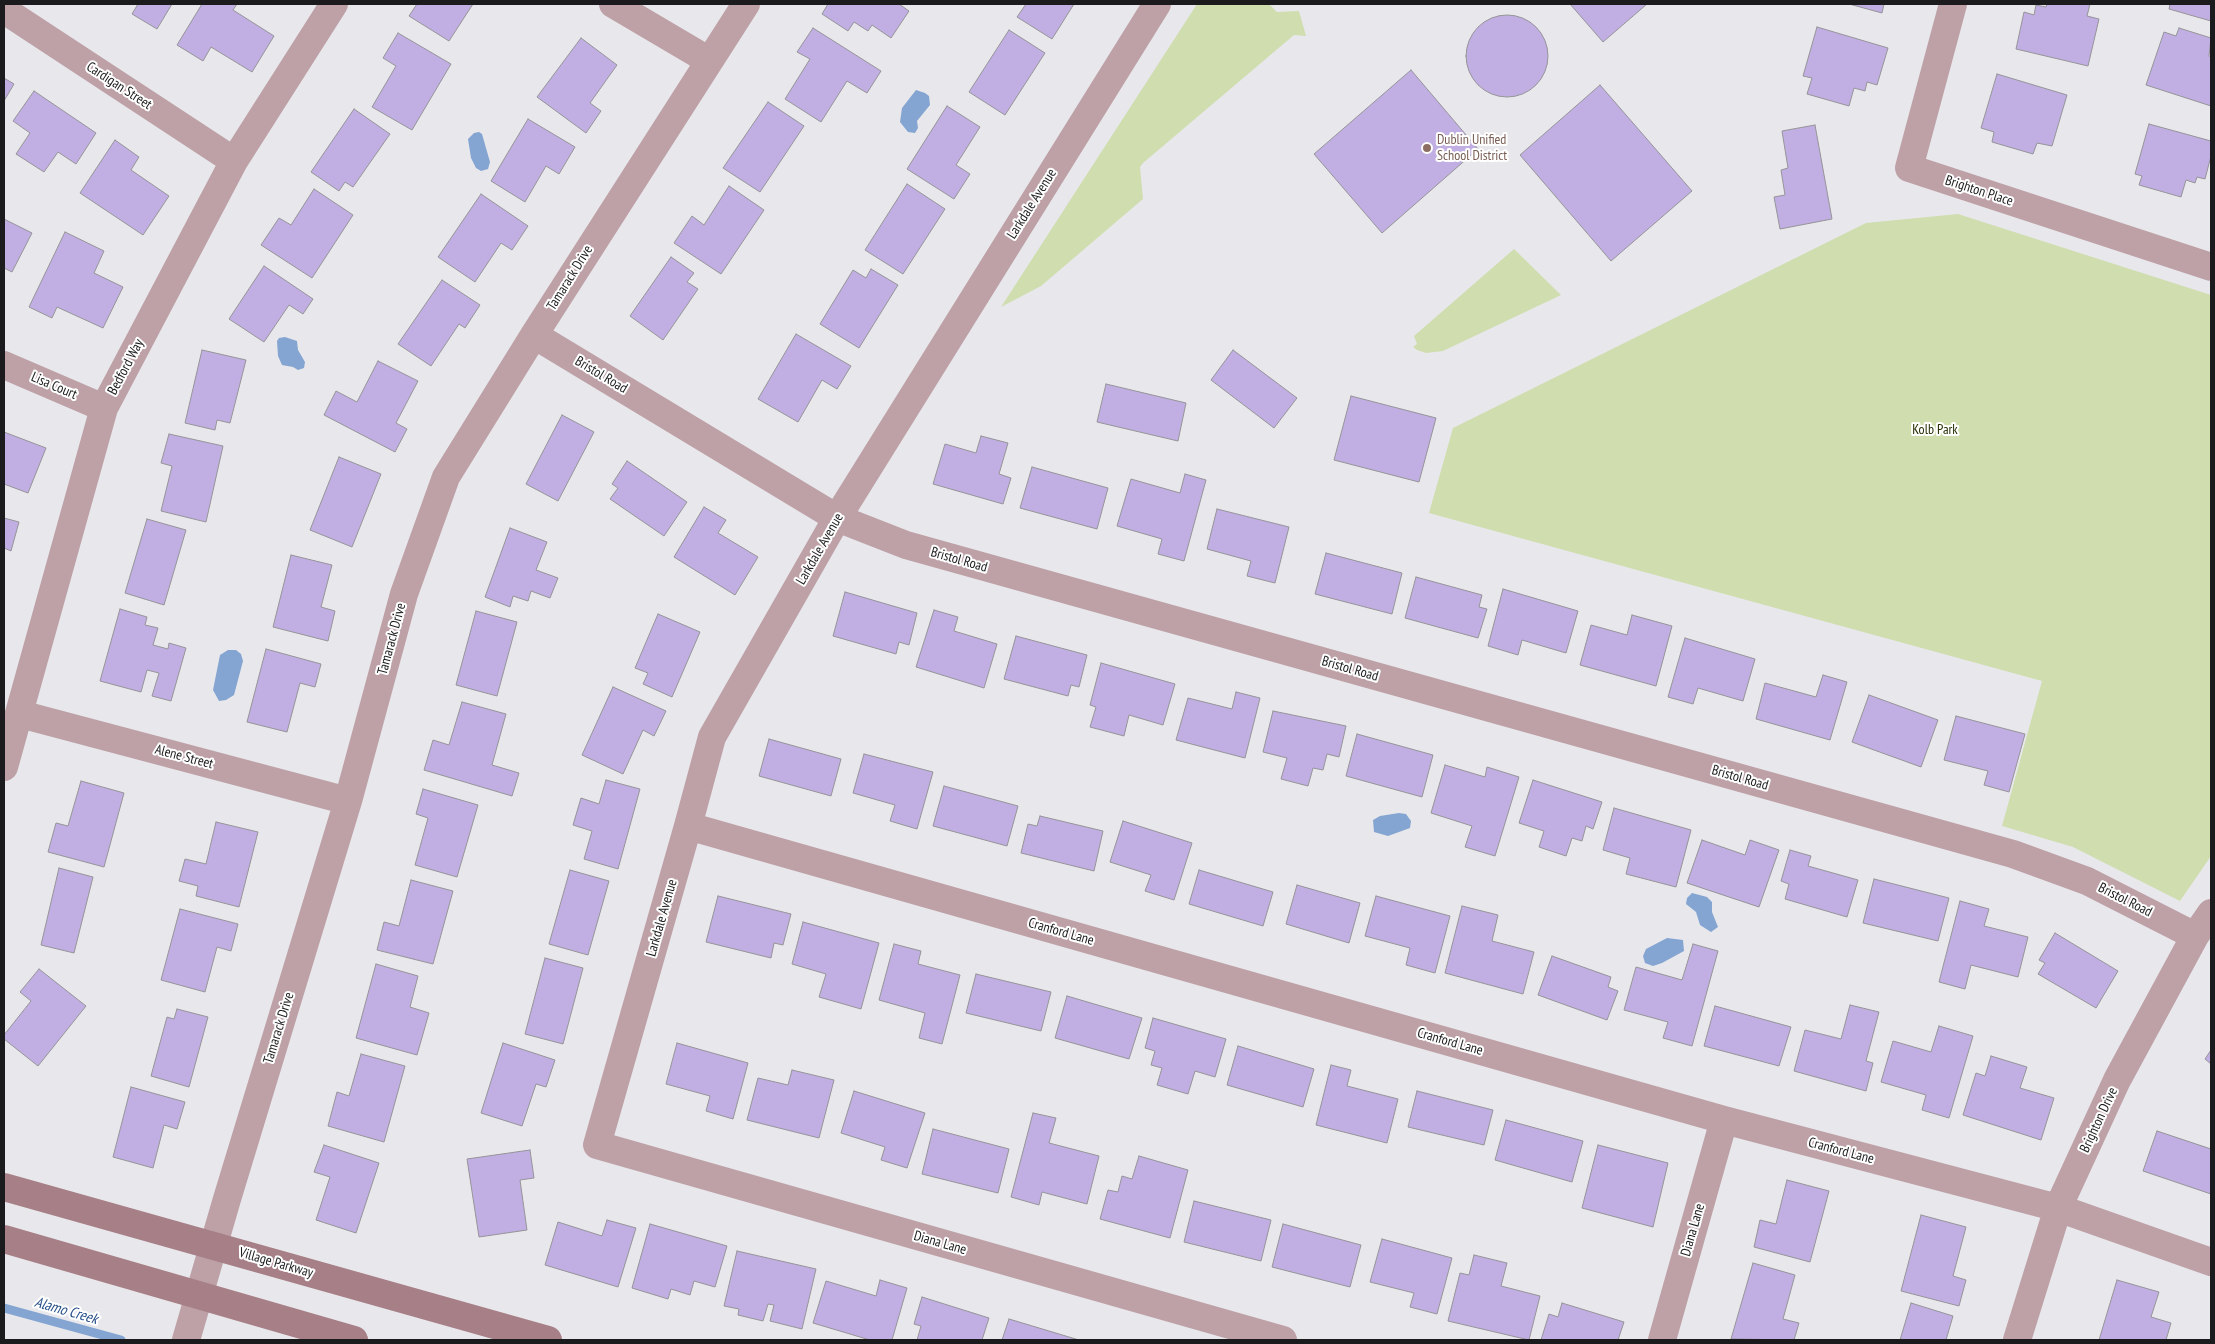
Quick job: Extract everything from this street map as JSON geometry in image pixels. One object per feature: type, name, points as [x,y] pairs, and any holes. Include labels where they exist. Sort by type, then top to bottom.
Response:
[{"type":"street","name":"Bedford Way","points":[[4,767],[104,408],[234,161],[334,4]]},
{"type":"street","points":[[614,4],[708,60]]},
{"type":"street","name":"Tamarack Drive","points":[[186,1340],[348,801],[404,594],[446,477],[708,60],[746,4]]},
{"type":"street","name":"Larkdale Avenue","points":[[597,1145],[712,737],[837,518],[1157,4]]},
{"type":"street","name":"Brighton Place","points":[[1953,4],[1909,168],[2211,267]]},
{"type":"street","name":"Cardigan Street","points":[[4,10],[234,161]]},
{"type":"street","name":"Bristol Road","points":[[534,335],[837,518],[906,545],[2014,854],[2087,881],[2195,936]]},
{"type":"street","name":"Lisa Court","points":[[4,365],[104,408]]},
{"type":"street","name":"Alene Street","points":[[20,714],[348,801]]},
{"type":"street","name":"Cranford Lane","points":[[688,826],[1724,1120],[2058,1208],[2211,1262]]},
{"type":"street","name":"Brighton Drive","points":[[2017,1340],[2058,1208],[2117,1080],[2195,936],[2211,913]]},
{"type":"street","name":"Diana Lane","points":[[1662,1340],[1724,1120]]},
{"type":"street","name":"Diana Lane","points":[[597,1145],[1283,1340]]},
{"type":"street","name":"Village Parkway","points":[[4,1187],[548,1340]]},
{"type":"street","points":[[4,1239],[354,1340]]},
{"type":"green space","points":[[1197,4],[1269,4],[1277,12],[1299,11],[1306,36],[1294,35],[1143,163],[1140,167],[1143,199],[1041,286],[1001,307]]},
{"type":"green space","name":"Kolb Park","points":[[1958,214],[2211,295],[2211,856],[2180,901],[2073,847],[2002,826],[2042,681],[1429,513],[1453,428],[1866,223]]},
{"type":"green space","points":[[1514,249],[1561,295],[1443,351],[1426,353],[1413,347],[1417,344],[1414,336]]},
{"type":"water","points":[[916,90],[929,96],[930,105],[917,121],[918,128],[915,133],[908,132],[900,122],[902,108]]},
{"type":"water","points":[[479,132],[482,134],[490,162],[488,169],[481,171],[476,168],[471,158],[468,139],[474,133]]},
{"type":"water","points":[[285,337],[297,341],[298,350],[305,362],[304,368],[298,370],[282,365],[278,356],[277,341],[279,338]]},
{"type":"water","points":[[228,650],[236,650],[241,654],[243,661],[234,695],[226,700],[219,701],[213,690],[220,655]]},
{"type":"water","points":[[1399,813],[1406,814],[1411,821],[1410,828],[1388,836],[1374,832],[1373,820],[1380,816]]},
{"type":"water","points":[[1692,893],[1707,897],[1712,902],[1712,912],[1718,927],[1711,932],[1700,925],[1696,912],[1686,904],[1687,898]]},
{"type":"water","points":[[1667,938],[1683,940],[1684,951],[1653,966],[1645,963],[1643,956],[1646,949]]},
{"type":"building","points":[[138,4],[172,4],[157,29],[132,14]]},
{"type":"building","points":[[202,4],[237,4],[233,10],[274,36],[252,72],[211,47],[203,61],[177,45]]},
{"type":"building","points":[[417,4],[473,4],[449,41],[409,16]]},
{"type":"building","points":[[828,4],[899,4],[909,11],[891,38],[872,25],[868,31],[854,22],[848,31],[822,14]]},
{"type":"building","points":[[1026,4],[1074,4],[1052,39],[1017,17]]},
{"type":"building","points":[[1570,4],[1647,4],[1603,42]]},
{"type":"building","points":[[1849,4],[1884,4],[1882,13]]},
{"type":"building","points":[[2047,4],[2090,4],[2087,16],[2099,19],[2088,66],[2016,49],[2024,12],[2034,15],[2036,5],[2046,7]]},
{"type":"building","points":[[2170,4],[2211,4],[2211,21],[2169,9]]},
{"type":"building","points":[[1499,15],[1515,15],[1530,22],[1541,33],[1548,48],[1545,72],[1536,85],[1515,97],[1499,97],[1484,90],[1473,79],[1466,64],[1466,48],[1473,33],[1484,22]]},
{"type":"building","points":[[1817,27],[1888,48],[1877,85],[1867,82],[1865,91],[1854,88],[1849,106],[1807,94],[1812,78],[1803,76]]},
{"type":"building","points":[[813,28],[881,71],[867,93],[847,81],[821,122],[785,99],[810,59],[797,52]]},
{"type":"building","points":[[2179,28],[2211,38],[2209,56],[2211,57],[2211,106],[2146,85],[2164,32],[2176,36]]},
{"type":"building","points":[[1009,30],[1045,53],[1005,115],[969,92]]},
{"type":"building","points":[[398,33],[451,64],[412,130],[372,107],[396,66],[383,58]]},
{"type":"building","points":[[581,38],[617,65],[590,103],[601,111],[586,133],[537,97]]},
{"type":"building","points":[[1411,70],[1478,149],[1382,233],[1314,154]]},
{"type":"building","points":[[1997,74],[2067,95],[2052,146],[2037,143],[2033,154],[1992,142],[1994,132],[1981,128]]},
{"type":"building","points":[[4,78],[14,84],[4,101]]},
{"type":"building","points":[[1600,85],[1692,191],[1611,261],[1520,155]]},
{"type":"building","points":[[34,91],[96,133],[76,164],[58,152],[44,172],[16,154],[30,133],[13,121]]},
{"type":"building","points":[[768,102],[804,126],[760,192],[723,168]]},
{"type":"building","points":[[947,106],[980,127],[956,165],[970,174],[954,199],[907,169]]},
{"type":"building","points":[[354,109],[390,134],[353,187],[345,182],[339,191],[311,172]]},
{"type":"building","points":[[528,119],[575,147],[559,174],[546,166],[525,202],[491,181]]},
{"type":"building","points":[[2149,124],[2211,141],[2211,156],[2205,179],[2197,177],[2195,183],[2186,180],[2181,197],[2139,185],[2142,176],[2135,174]]},
{"type":"building","points":[[1815,125],[1832,219],[1780,229],[1774,197],[1785,195],[1781,170],[1788,168],[1782,131]]},
{"type":"building","points":[[115,140],[139,157],[131,170],[169,196],[143,235],[80,193]]},
{"type":"building","points":[[907,184],[945,209],[903,274],[865,250]]},
{"type":"building","points":[[729,186],[764,210],[721,274],[674,243],[692,216],[704,225]]},
{"type":"building","points":[[314,189],[353,215],[312,278],[261,245],[279,218],[291,225]]},
{"type":"building","points":[[481,194],[528,226],[512,250],[501,243],[475,282],[438,257]]},
{"type":"building","points":[[4,219],[32,233],[12,272],[4,268]]},
{"type":"building","points":[[65,232],[104,251],[94,273],[123,287],[103,328],[57,307],[52,318],[29,307]]},
{"type":"building","points":[[671,257],[694,273],[687,282],[698,289],[663,340],[630,316]]},
{"type":"building","points":[[264,266],[313,299],[303,314],[289,305],[264,342],[229,319]]},
{"type":"building","points":[[871,269],[898,285],[859,348],[820,324],[853,270],[866,278]]},
{"type":"building","points":[[442,280],[480,305],[465,328],[459,324],[431,366],[398,344]]},
{"type":"building","points":[[796,334],[851,366],[837,389],[822,380],[798,422],[758,399]]},
{"type":"building","points":[[202,350],[246,360],[230,423],[217,420],[215,430],[185,423]]},
{"type":"building","points":[[1233,350],[1297,398],[1274,428],[1211,380]]},
{"type":"building","points":[[378,361],[418,381],[396,423],[407,429],[395,452],[324,415],[336,391],[357,402]]},
{"type":"building","points":[[1106,384],[1186,403],[1178,441],[1097,422]]},
{"type":"building","points":[[1351,396],[1436,418],[1419,482],[1334,460]]},
{"type":"building","points":[[562,415],[594,432],[558,501],[526,484]]},
{"type":"building","points":[[4,432],[46,448],[28,493],[4,484]]},
{"type":"building","points":[[169,434],[223,446],[206,522],[161,511],[172,466],[161,463]]},
{"type":"building","points":[[981,436],[1008,443],[999,474],[1011,478],[1003,504],[933,484],[945,444],[976,453]]},
{"type":"building","points":[[339,457],[381,474],[352,547],[310,530]]},
{"type":"building","points":[[627,461],[687,502],[664,536],[610,499],[618,488],[612,484]]},
{"type":"building","points":[[1032,467],[1108,488],[1097,529],[1020,508]]},
{"type":"building","points":[[1185,474],[1206,480],[1184,561],[1158,554],[1162,539],[1117,526],[1131,479],[1180,493]]},
{"type":"building","points":[[704,507],[726,520],[718,533],[758,557],[735,595],[674,557]]},
{"type":"building","points":[[1217,509],[1289,527],[1275,583],[1247,576],[1251,561],[1207,549]]},
{"type":"building","points":[[4,518],[19,522],[11,551],[4,548]]},
{"type":"building","points":[[147,519],[186,530],[164,605],[125,593]]},
{"type":"building","points":[[510,528],[547,542],[536,570],[558,578],[550,598],[531,591],[528,601],[513,596],[510,607],[485,597]]},
{"type":"building","points":[[1326,553],[1402,573],[1392,614],[1315,594]]},
{"type":"building","points":[[291,555],[332,565],[321,607],[335,611],[328,641],[273,627]]},
{"type":"building","points":[[1416,577],[1482,595],[1479,607],[1487,609],[1478,638],[1405,618]]},
{"type":"building","points":[[1503,589],[1578,611],[1566,653],[1522,640],[1518,655],[1488,646]]},
{"type":"building","points":[[845,592],[917,613],[909,645],[899,642],[896,654],[833,636]]},
{"type":"building","points":[[120,609],[147,617],[145,625],[158,628],[153,645],[168,649],[169,643],[186,648],[171,701],[152,696],[159,673],[147,670],[141,692],[100,681]]},
{"type":"building","points":[[934,610],[958,617],[954,631],[997,644],[984,688],[916,667]]},
{"type":"building","points":[[476,611],[517,622],[497,696],[456,685]]},
{"type":"building","points":[[658,614],[700,632],[672,697],[643,684],[648,673],[635,668]]},
{"type":"building","points":[[1632,615],[1672,626],[1656,686],[1580,665],[1591,625],[1627,635]]},
{"type":"building","points":[[1016,636],[1087,655],[1079,687],[1071,685],[1068,696],[1004,679]]},
{"type":"building","points":[[1685,638],[1755,659],[1743,701],[1698,688],[1693,704],[1668,697]]},
{"type":"building","points":[[266,649],[321,664],[315,687],[300,683],[287,732],[247,722]]},
{"type":"building","points":[[1101,663],[1175,684],[1163,725],[1129,715],[1124,736],[1090,727],[1096,707],[1090,705]]},
{"type":"building","points":[[1823,675],[1847,682],[1830,740],[1756,719],[1765,683],[1816,697]]},
{"type":"building","points":[[613,687],[666,711],[654,736],[643,730],[623,774],[582,755]]},
{"type":"building","points":[[1236,692],[1260,698],[1245,758],[1176,740],[1188,698],[1232,709]]},
{"type":"building","points":[[1869,695],[1938,720],[1921,767],[1852,742]]},
{"type":"building","points":[[462,702],[506,714],[492,765],[519,773],[512,796],[424,770],[433,740],[449,745]]},
{"type":"building","points":[[1273,711],[1346,726],[1339,757],[1327,754],[1323,770],[1313,768],[1308,786],[1281,779],[1287,758],[1263,752]]},
{"type":"building","points":[[1956,716],[2025,734],[2009,792],[1984,785],[1988,771],[1944,760]]},
{"type":"building","points":[[1357,734],[1433,755],[1422,797],[1346,776]]},
{"type":"building","points":[[769,739],[841,759],[831,796],[759,776]]},
{"type":"building","points":[[864,754],[933,772],[917,829],[890,821],[895,805],[853,793]]},
{"type":"building","points":[[1445,765],[1485,777],[1487,767],[1519,777],[1495,856],[1465,847],[1472,826],[1431,813]]},
{"type":"building","points":[[606,780],[640,789],[618,869],[584,859],[592,831],[573,825],[581,798],[599,804]]},
{"type":"building","points":[[1533,780],[1602,802],[1593,829],[1586,826],[1582,841],[1572,838],[1566,856],[1539,847],[1544,831],[1519,823]]},
{"type":"building","points":[[81,781],[124,793],[104,867],[48,852],[56,823],[68,826]]},
{"type":"building","points":[[944,786],[1018,806],[1007,846],[933,826]]},
{"type":"building","points":[[423,789],[478,805],[457,877],[415,865],[428,818],[416,814]]},
{"type":"building","points":[[1614,808],[1691,830],[1676,887],[1626,874],[1630,858],[1603,850]]},
{"type":"building","points":[[1040,816],[1103,831],[1094,871],[1021,853],[1028,824],[1037,826]]},
{"type":"building","points":[[1123,821],[1192,843],[1174,900],[1145,891],[1151,875],[1110,862]]},
{"type":"building","points":[[216,822],[258,832],[239,907],[196,896],[198,886],[179,881],[185,859],[206,864]]},
{"type":"building","points":[[1702,840],[1745,855],[1750,840],[1779,850],[1759,907],[1687,883]]},
{"type":"building","points":[[1790,850],[1811,856],[1808,866],[1858,880],[1847,917],[1785,899],[1789,884],[1781,881]]},
{"type":"building","points":[[59,868],[93,877],[74,953],[41,945]]},
{"type":"building","points":[[570,870],[609,881],[588,955],[549,944]]},
{"type":"building","points":[[1199,870],[1273,892],[1263,926],[1189,904]]},
{"type":"building","points":[[1874,879],[1949,898],[1938,941],[1863,923]]},
{"type":"building","points":[[411,880],[453,891],[433,964],[377,950],[384,922],[399,926]]},
{"type":"building","points":[[1297,885],[1360,903],[1349,943],[1286,924]]},
{"type":"building","points":[[718,896],[791,914],[783,945],[774,943],[771,958],[706,942]]},
{"type":"building","points":[[1376,896],[1450,916],[1435,973],[1406,965],[1410,948],[1365,936]]},
{"type":"building","points":[[1960,901],[1989,909],[1984,926],[2028,937],[2018,977],[1971,965],[1965,989],[1939,982]]},
{"type":"building","points":[[1462,906],[1498,915],[1492,941],[1534,952],[1523,994],[1445,973]]},
{"type":"building","points":[[180,909],[238,924],[231,951],[217,947],[205,992],[161,980]]},
{"type":"building","points":[[803,922],[879,943],[861,1009],[819,997],[826,974],[792,964]]},
{"type":"building","points":[[2055,933],[2118,971],[2096,1008],[2038,974],[2045,963],[2039,960]]},
{"type":"building","points":[[894,944],[921,951],[918,964],[960,975],[942,1044],[919,1038],[925,1013],[879,1000]]},
{"type":"building","points":[[1693,944],[1718,951],[1692,1046],[1663,1038],[1668,1022],[1624,1010],[1636,967],[1682,980]]},
{"type":"building","points":[[1552,956],[1611,977],[1608,987],[1618,991],[1607,1020],[1538,995]]},
{"type":"building","points":[[545,958],[583,968],[563,1044],[525,1034]]},
{"type":"building","points":[[376,964],[418,976],[410,1007],[429,1013],[417,1055],[356,1038]]},
{"type":"building","points":[[39,969],[86,1006],[38,1066],[4,1039],[4,1035],[31,1001],[20,992]]},
{"type":"building","points":[[976,974],[1051,992],[1041,1031],[966,1013]]},
{"type":"building","points":[[1067,996],[1142,1018],[1129,1059],[1055,1038]]},
{"type":"building","points":[[1850,1005],[1879,1012],[1866,1061],[1873,1063],[1866,1091],[1794,1071],[1805,1030],[1841,1039]]},
{"type":"building","points":[[1715,1006],[1791,1027],[1779,1066],[1704,1046]]},
{"type":"building","points":[[177,1009],[208,1017],[189,1087],[151,1076],[167,1017],[174,1019]]},
{"type":"building","points":[[1153,1018],[1226,1039],[1215,1077],[1195,1071],[1188,1094],[1157,1085],[1162,1068],[1151,1065],[1155,1051],[1145,1048]]},
{"type":"building","points":[[1939,1026],[1973,1036],[1949,1118],[1922,1110],[1926,1095],[1881,1082],[1893,1041],[1931,1052]]},
{"type":"building","points":[[503,1043],[555,1060],[546,1087],[536,1084],[522,1126],[481,1113]]},
{"type":"building","points":[[677,1043],[748,1063],[733,1119],[706,1111],[710,1096],[666,1084]]},
{"type":"building","points":[[1238,1046],[1314,1069],[1303,1107],[1227,1085]]},
{"type":"building","points":[[2211,1050],[2211,1064],[2205,1059]]},
{"type":"building","points":[[361,1054],[405,1066],[384,1142],[328,1126],[337,1092],[349,1096]]},
{"type":"building","points":[[1991,1056],[2027,1067],[2020,1088],[2054,1098],[2041,1140],[1963,1115],[1976,1073],[1985,1076]]},
{"type":"building","points":[[1331,1065],[1351,1070],[1347,1086],[1398,1099],[1387,1143],[1316,1125]]},
{"type":"building","points":[[792,1070],[834,1080],[819,1138],[747,1120],[758,1078],[788,1085]]},
{"type":"building","points":[[131,1087],[185,1102],[177,1129],[164,1125],[153,1168],[113,1157]]},
{"type":"building","points":[[854,1091],[925,1113],[907,1168],[881,1160],[885,1147],[841,1133]]},
{"type":"building","points":[[1417,1091],[1493,1110],[1484,1145],[1408,1127]]},
{"type":"building","points":[[1033,1113],[1056,1118],[1049,1143],[1099,1156],[1087,1204],[1042,1192],[1039,1205],[1011,1197]]},
{"type":"building","points":[[1506,1120],[1583,1141],[1572,1182],[1495,1160]]},
{"type":"building","points":[[933,1129],[1009,1149],[998,1193],[922,1174]]},
{"type":"building","points":[[2157,1131],[2211,1149],[2211,1194],[2143,1171]]},
{"type":"building","points":[[324,1145],[379,1163],[356,1233],[316,1220],[330,1177],[314,1172]]},
{"type":"building","points":[[1598,1145],[1668,1163],[1653,1227],[1582,1208]]},
{"type":"building","points":[[530,1150],[534,1178],[520,1180],[527,1230],[479,1237],[467,1159]]},
{"type":"building","points":[[1139,1156],[1188,1170],[1170,1238],[1100,1219],[1108,1190],[1118,1192],[1122,1176],[1132,1179]]},
{"type":"building","points":[[1787,1180],[1829,1191],[1810,1262],[1754,1247],[1760,1220],[1776,1224]]},
{"type":"building","points":[[1194,1201],[1271,1220],[1261,1261],[1184,1242]]},
{"type":"building","points":[[1921,1215],[1966,1227],[1953,1276],[1966,1280],[1959,1306],[1901,1291]]},
{"type":"building","points":[[607,1220],[636,1228],[618,1287],[545,1265],[558,1222],[602,1236]]},
{"type":"building","points":[[650,1224],[727,1246],[715,1287],[694,1281],[690,1295],[671,1289],[668,1299],[632,1288]]},
{"type":"building","points":[[1283,1224],[1361,1245],[1350,1287],[1272,1267]]},
{"type":"building","points":[[1382,1239],[1452,1258],[1437,1314],[1410,1307],[1414,1293],[1370,1282]]},
{"type":"building","points":[[737,1251],[816,1269],[802,1329],[770,1321],[774,1305],[768,1304],[763,1321],[738,1315],[739,1309],[724,1306]]},
{"type":"building","points":[[1474,1255],[1507,1263],[1501,1286],[1540,1296],[1529,1340],[1448,1321],[1460,1273],[1469,1275]]},
{"type":"building","points":[[1753,1263],[1795,1275],[1783,1319],[1799,1323],[1794,1340],[1731,1339]]},
{"type":"building","points":[[880,1280],[907,1288],[892,1340],[870,1340],[813,1323],[826,1281],[876,1296]]},
{"type":"building","points":[[2117,1280],[2159,1292],[2151,1317],[2171,1323],[2166,1340],[2099,1340]]},
{"type":"building","points":[[922,1297],[989,1318],[982,1340],[917,1340],[921,1326],[914,1324]]},
{"type":"building","points":[[1562,1303],[1624,1322],[1618,1340],[1541,1340],[1549,1314],[1558,1317]]},
{"type":"building","points":[[1911,1303],[1953,1316],[1946,1340],[1900,1340]]},
{"type":"building","points":[[1009,1319],[1079,1340],[1002,1340]]},
{"type":"waterway","name":"Alamo Creek","points":[[4,1308],[121,1340]]},
{"type":"place","name":"Dublin Unified School District","points":[[1427,148]]}]
